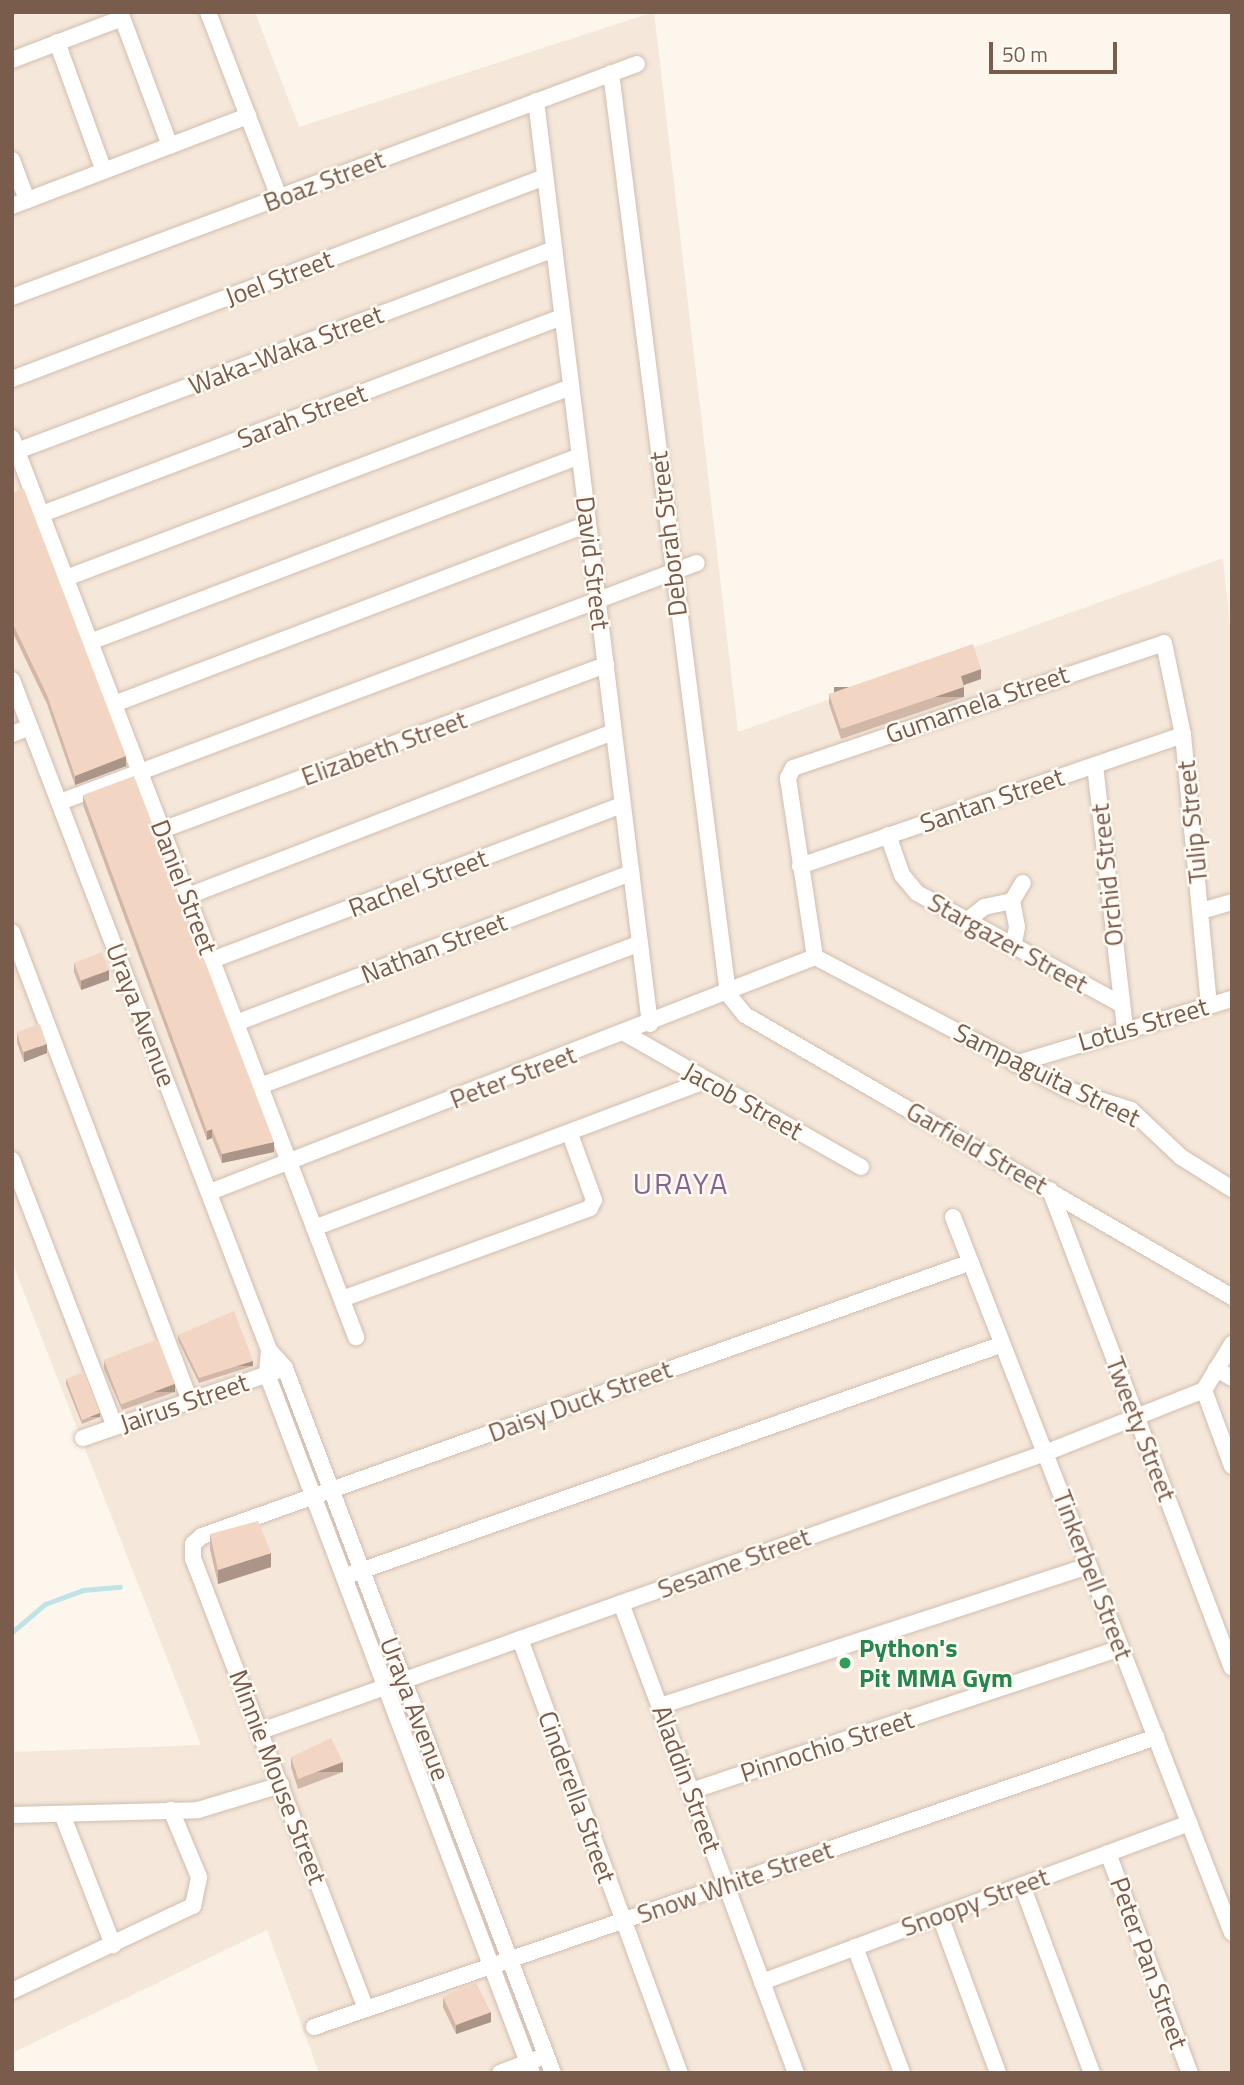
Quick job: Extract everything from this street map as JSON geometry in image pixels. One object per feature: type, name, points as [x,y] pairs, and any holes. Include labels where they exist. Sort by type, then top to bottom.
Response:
[{"type":"street","points":[[208,12],[279,197]]},
{"type":"street","points":[[12,60],[121,15],[170,146]]},
{"type":"street","points":[[57,43],[104,171]]},
{"type":"street","name":"Boaz Street","points":[[12,297],[636,64]]},
{"type":"street","name":"Deborah Street","points":[[611,73],[728,994]]},
{"type":"street","name":"David Street","points":[[536,101],[650,1024]]},
{"type":"street","points":[[12,160],[20,203],[248,116]]},
{"type":"street","name":"Joel Street","points":[[12,379],[545,177]]},
{"type":"street","name":"Waka-Waka Street","points":[[15,444],[554,249]]},
{"type":"street","name":"Sarah Street","points":[[42,514],[562,317]]},
{"type":"street","points":[[66,578],[571,387]]},
{"type":"street","name":"Daniel Street","points":[[15,444],[356,1337]]},
{"type":"street","points":[[90,642],[580,456]]},
{"type":"street","points":[[114,704],[588,524]]},
{"type":"street","points":[[60,802],[697,562]]},
{"type":"street","name":"Tulip Street","points":[[1164,643],[1183,735],[1209,1005]]},
{"type":"street","name":"Gumamela Street","points":[[800,866],[791,771],[1164,643]]},
{"type":"street","name":"Elizabeth Street","points":[[162,830],[606,665]]},
{"type":"street","name":"Uraya Avenue","points":[[12,680],[269,1350],[285,1368],[553,2073]]},
{"type":"street","points":[[12,734],[30,727]]},
{"type":"street","points":[[188,896],[614,732]]},
{"type":"street","name":"Santan Street","points":[[800,866],[1183,735]]},
{"type":"street","name":"Orchid Street","points":[[1096,765],[1125,1027]]},
{"type":"street","name":"Rachel Street","points":[[212,960],[623,805]]},
{"type":"street","name":"Stargazer Street","points":[[888,835],[909,887],[965,922],[1121,1004]]},
{"type":"street","points":[[800,866],[815,957]]},
{"type":"street","name":"Nathan Street","points":[[236,1023],[631,873]]},
{"type":"street","points":[[1013,948],[1017,927],[1012,901],[1023,883]]},
{"type":"street","points":[[965,922],[984,908],[1012,901]]},
{"type":"street","points":[[1201,911],[1232,902]]},
{"type":"street","points":[[12,932],[190,1401]]},
{"type":"street","points":[[260,1086],[640,943]]},
{"type":"street","name":"Peter Street","points":[[210,1192],[626,1034],[815,957]]},
{"type":"street","name":"Sampaguita Street","points":[[815,957],[1068,1090],[1131,1110],[1181,1157],[1232,1189]]},
{"type":"street","name":"Garfield Street","points":[[728,994],[745,1015],[1232,1297]]},
{"type":"street","name":"Lotus Street","points":[[1015,1063],[1125,1027],[1232,999]]},
{"type":"street","name":"Jacob Street","points":[[626,1034],[861,1167]]},
{"type":"street","points":[[314,1228],[706,1081]]},
{"type":"street","points":[[342,1299],[593,1206],[570,1134]]},
{"type":"street","points":[[12,1160],[115,1427]]},
{"type":"street","name":"Tweety Street","points":[[1050,1190],[1232,1668]]},
{"type":"street","name":"Tinkerbell Street","points":[[953,1217],[1232,1933]]},
{"type":"street","name":"Daisy Duck Street","points":[[193,1544],[314,1496],[971,1262]]},
{"type":"street","points":[[344,1577],[1003,1344]]},
{"type":"street","points":[[1230,1457],[1204,1390],[1232,1344]]},
{"type":"street","name":"Uraya Avenue","points":[[269,1350],[267,1374],[530,2067]]},
{"type":"street","name":"Jairus Street","points":[[83,1438],[285,1368]]},
{"type":"street","points":[[1216,1369],[1232,1378]]},
{"type":"street","name":"Sesame Street","points":[[261,1731],[1045,1453],[1204,1390]]},
{"type":"street","name":"Minnie Mouse Street","points":[[193,1544],[366,2009]]},
{"type":"street","points":[[660,1706],[1089,1566]]},
{"type":"street","name":"Aladdin Street","points":[[621,1603],[796,2073]]},
{"type":"street","name":"Cinderella Street","points":[[520,1639],[680,2073]]},
{"type":"street","name":"Pinnochio Street","points":[[691,1791],[1121,1648]]},
{"type":"street","name":"Snow White Street","points":[[314,2027],[1156,1737]]},
{"type":"street","points":[[12,1815],[212,1808],[281,1785]]},
{"type":"street","points":[[12,1991],[186,1911],[199,1898],[199,1877],[171,1810]]},
{"type":"street","points":[[62,1814],[113,1945]]},
{"type":"street","points":[[439,1826],[457,1819]]},
{"type":"street","name":"Snoopy Street","points":[[762,1982],[1189,1823]]},
{"type":"street","name":"Peter Pan Street","points":[[1108,1853],[1190,2073]]},
{"type":"street","points":[[1022,1885],[1092,2073]]},
{"type":"street","points":[[940,1916],[998,2073]]},
{"type":"street","points":[[855,1947],[902,2073]]},
{"type":"street","points":[[499,2073],[530,2067],[547,2056]]},
{"type":"shaded area","points":[[12,12],[255,12],[299,127],[654,12],[738,732],[1223,558],[1232,647],[1232,2073],[319,2073],[267,1930],[12,2053],[12,1752],[201,1745],[12,1262]]},
{"type":"building","points":[[24,489],[126,756],[75,776],[47,695],[12,622],[12,493]]},
{"type":"building","points":[[973,644],[981,669],[961,676],[964,687],[841,729],[829,694]]},
{"type":"building","points":[[134,776],[274,1142],[222,1154],[212,1129],[207,1131],[83,795]]},
{"type":"building","points":[[102,952],[109,970],[81,980],[74,963]]},
{"type":"building","points":[[40,1024],[47,1044],[23,1052],[16,1032]]},
{"type":"building","points":[[234,1311],[253,1361],[199,1378],[178,1335]]},
{"type":"building","points":[[158,1339],[175,1384],[121,1405],[104,1360]]},
{"type":"building","points":[[84,1372],[100,1413],[82,1420],[66,1379]]},
{"type":"building","points":[[258,1521],[271,1553],[218,1570],[210,1534]]},
{"type":"building","points":[[331,1738],[343,1762],[298,1779],[291,1757]]},
{"type":"building","points":[[475,1981],[491,2012],[456,2025],[443,1997]]},
{"type":"waterway","points":[[12,1632],[45,1604],[83,1590],[120,1587]]},
{"type":"place","name":"Python's Pit MMA Gym","points":[[845,1663]]},
{"type":"district","name":"URAYA","points":[[681,1183]]}]
